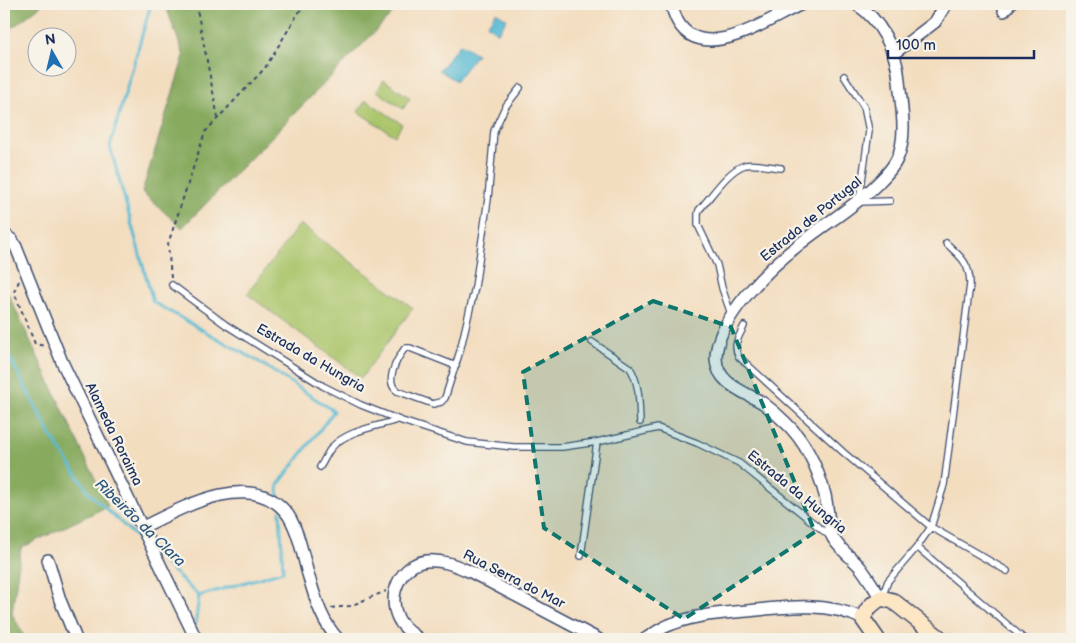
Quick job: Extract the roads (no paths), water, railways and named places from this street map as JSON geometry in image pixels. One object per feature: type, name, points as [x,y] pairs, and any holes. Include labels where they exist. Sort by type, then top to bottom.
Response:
[{"type":"street","points":[[671,4],[678,22],[686,32],[709,40],[724,39],[740,34],[802,4]]},
{"type":"street","name":"Estrada de Portugal","points":[[833,538],[825,496],[804,444],[787,424],[763,404],[732,386],[720,373],[716,362],[716,347],[731,314],[768,273],[800,244],[859,202],[888,173],[897,159],[903,133],[899,74],[893,54],[879,25],[869,13],[856,4]]},
{"type":"street","points":[[893,54],[935,22],[946,4]]},
{"type":"street","name":"Alameda Roraima","points":[[8,237],[25,268],[57,349],[196,639]]},
{"type":"street","points":[[143,527],[200,500],[228,493],[249,493],[274,501],[285,510],[293,525],[319,609],[326,624],[338,639]]},
{"type":"street","name":"Estrada da Hungria","points":[[833,538],[861,568],[881,598]]},
{"type":"street","points":[[48,560],[58,594],[76,639]]},
{"type":"street","name":"Rua Serra do Mar","points":[[419,639],[408,631],[398,618],[394,609],[394,589],[407,571],[426,561],[450,563],[470,572],[598,639]]},
{"type":"street","points":[[863,619],[870,605],[881,598],[893,602],[941,639]]},
{"type":"street","points":[[645,639],[669,625],[686,619],[786,607],[813,607],[851,613],[863,619],[877,639]]},
{"type":"lane","points":[[844,76],[864,107],[868,124],[868,144],[859,202],[890,201]]},
{"type":"lane","points":[[456,366],[410,348],[405,348],[392,374],[391,383],[397,391],[432,404],[437,404],[445,398],[456,366],[475,286],[488,199],[494,131],[505,107],[520,88]]},
{"type":"lane","points":[[731,314],[722,288],[717,265],[698,225],[699,210],[730,174],[738,168],[753,164],[781,168]]},
{"type":"lane","points":[[881,598],[888,581],[917,547],[931,527],[944,485],[970,284],[970,273],[967,265],[946,243]]},
{"type":"lane","name":"Estrada da Hungria","points":[[172,285],[226,324],[323,386],[397,420],[467,442],[514,447],[562,447],[598,442],[658,428],[739,463],[833,538]]},
{"type":"lane","points":[[744,326],[736,342],[736,352],[739,357],[843,452],[931,527],[1007,572]]},
{"type":"lane","points":[[592,342],[630,368],[638,392],[640,422]]},
{"type":"lane","points":[[320,468],[330,449],[340,439],[356,432],[397,420]]},
{"type":"lane","points":[[581,556],[598,442]]},
{"type":"lane","points":[[917,547],[1024,639]]},
{"type":"water","points":[[496,12],[507,19],[498,33],[487,25]]},
{"type":"water","points":[[460,44],[477,54],[456,81],[439,70]]},
{"type":"waterway","points":[[151,4],[110,146],[153,302],[259,362],[334,411],[278,485],[279,503]]},
{"type":"waterway","name":"Ribeirão da Clara","points":[[4,347],[53,439],[90,494],[146,546]]},
{"type":"waterway","points":[[199,596],[283,571],[280,511]]},
{"type":"waterway","name":"Ribeirão da Clara","points":[[163,562],[199,596],[195,627]]}]
